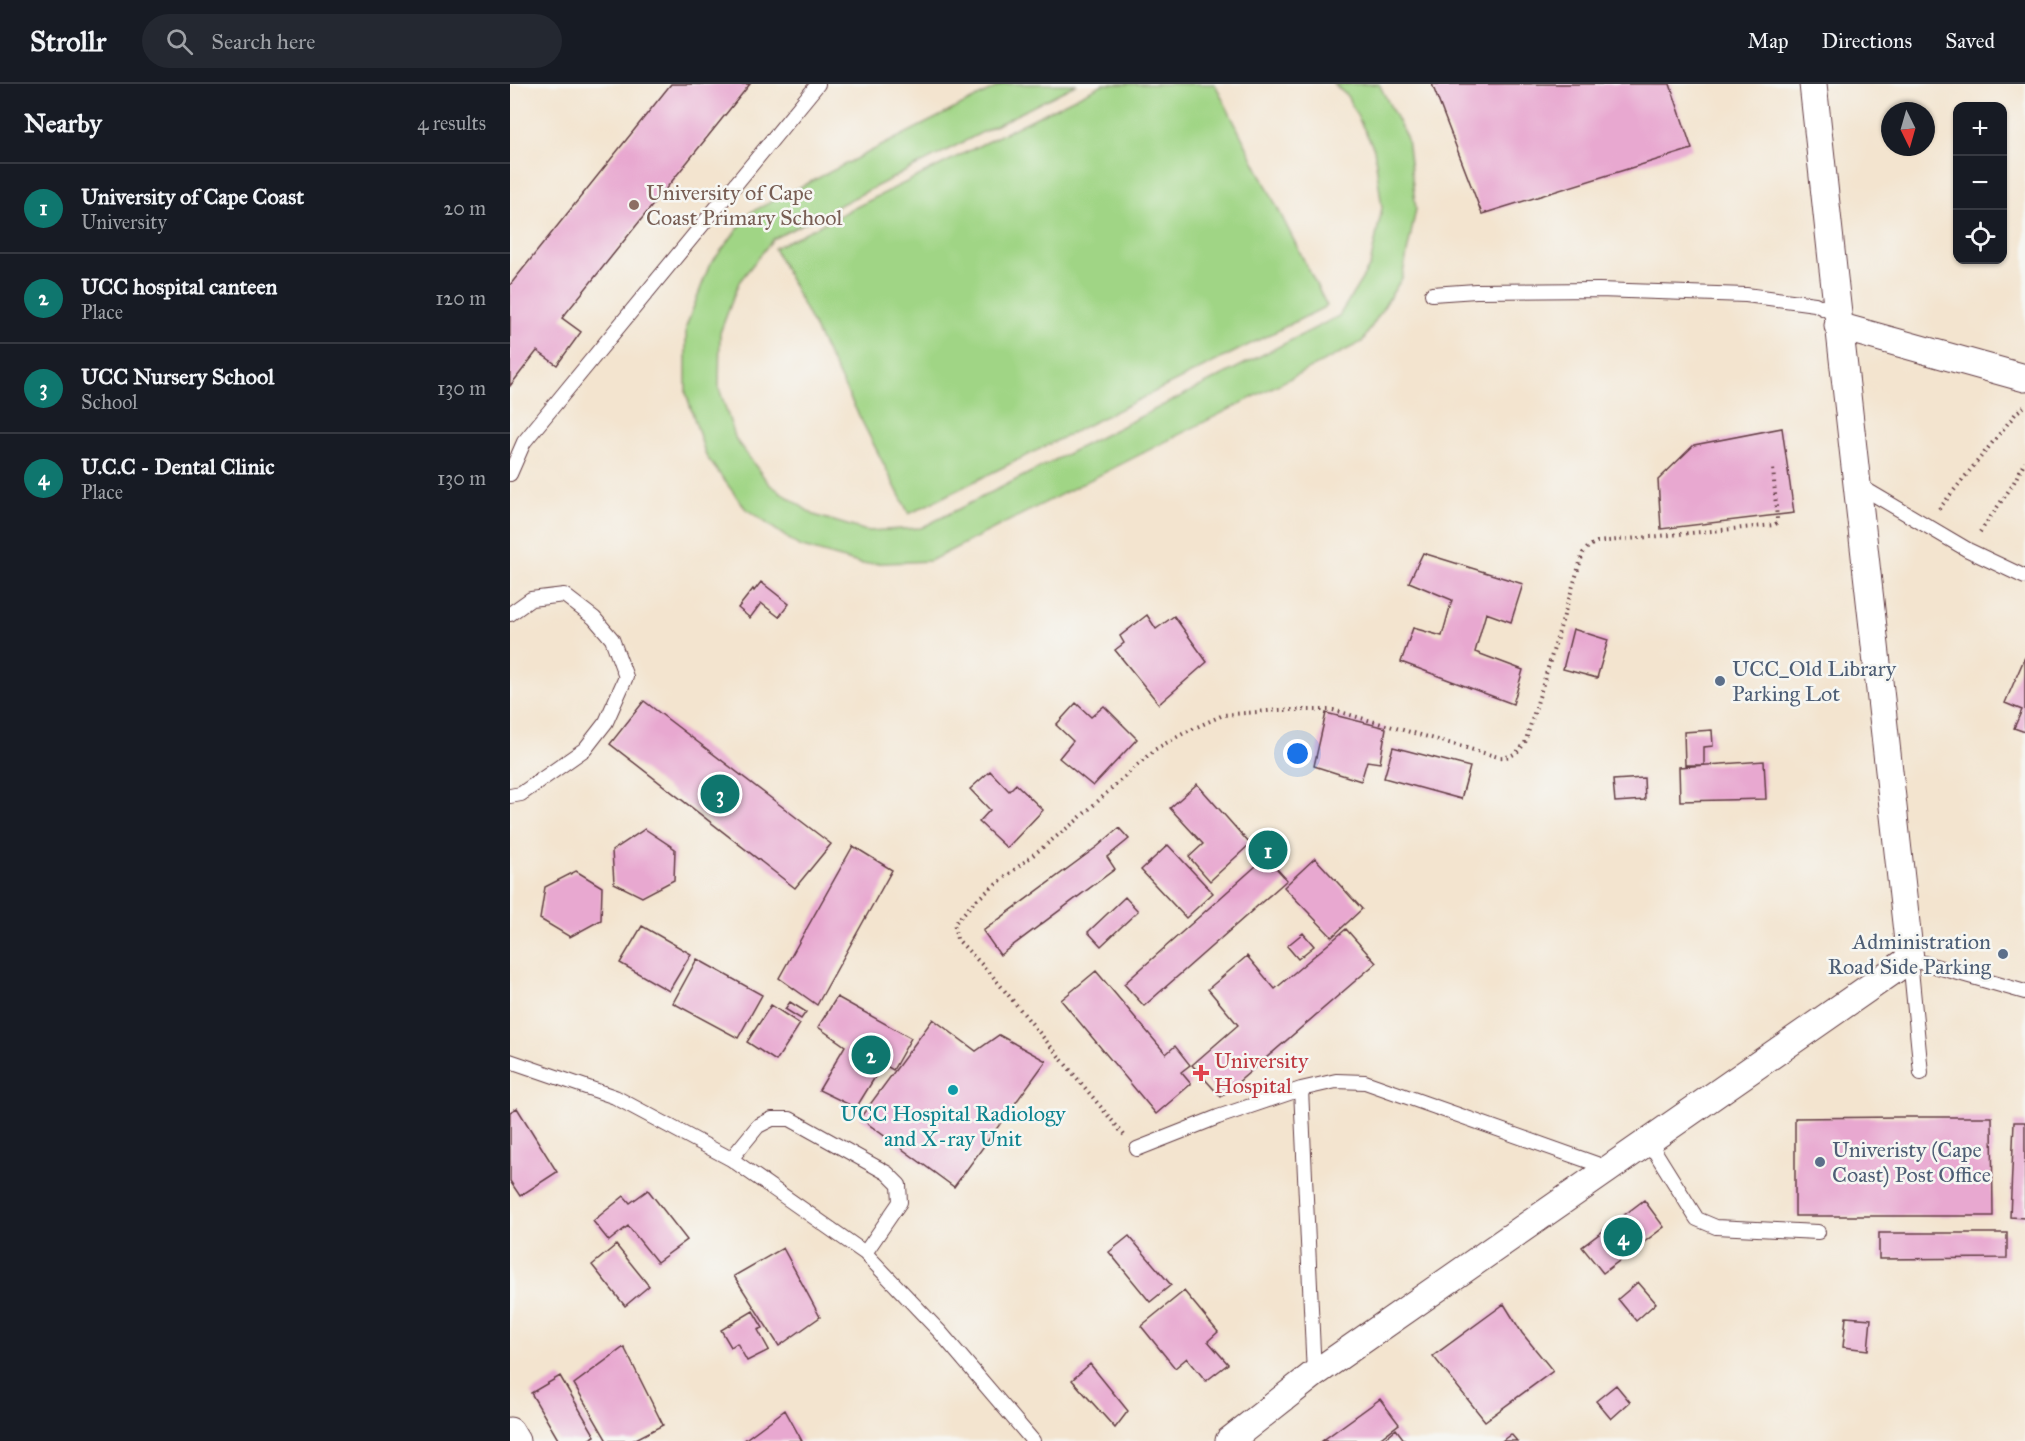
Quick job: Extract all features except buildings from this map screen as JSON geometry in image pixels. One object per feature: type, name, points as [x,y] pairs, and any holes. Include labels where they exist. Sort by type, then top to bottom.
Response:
[{"type":"street","points":[[1229,1441],[1314,1374],[1910,959],[1813,84]]},
{"type":"street","points":[[1838,321],[2025,378]]},
{"type":"street","points":[[510,1431],[516,1441]]},
{"type":"lane","points":[[510,474],[524,442],[818,84]]},
{"type":"lane","points":[[1432,294],[1476,291],[1599,290],[1746,295],[1815,304],[1838,321]]},
{"type":"lane","points":[[1858,485],[1968,550],[2025,577]]},
{"type":"lane","points":[[510,614],[531,599],[564,595],[594,618],[612,639],[626,677],[606,722],[585,749],[521,794],[510,796]]},
{"type":"lane","points":[[1921,1073],[1910,959],[2025,992]]},
{"type":"lane","points":[[510,1061],[615,1097],[731,1159],[865,1253],[940,1332],[1033,1441]]},
{"type":"lane","points":[[1137,1149],[1218,1117],[1301,1089],[1336,1081],[1365,1082],[1608,1168]]},
{"type":"lane","points":[[1301,1089],[1314,1374]]},
{"type":"lane","points":[[731,1159],[758,1126],[772,1119],[790,1119],[887,1173],[899,1185],[900,1202],[865,1253]]},
{"type":"lane","points":[[1649,1142],[1697,1219],[1716,1227],[1818,1232]]},
{"type":"path","points":[[1927,525],[2017,411],[2025,406]]},
{"type":"path","points":[[1968,550],[2012,486],[2025,461]]},
{"type":"path","points":[[1137,1149],[990,973],[957,939],[954,924],[975,901],[1076,821],[1154,750],[1223,715],[1279,710],[1333,710],[1498,757],[1507,758],[1516,754],[1525,743],[1583,554],[1589,546],[1597,542],[1774,525],[1777,519],[1773,468]]},
{"type":"green space","points":[[1003,84],[1077,84],[773,239],[739,282],[720,333],[719,388],[736,440],[769,484],[814,515],[867,531],[921,528],[1339,316],[1370,266],[1382,208],[1374,149],[1347,96],[1334,84],[1379,84],[1407,139],[1416,209],[1402,278],[1362,342],[930,561],[862,564],[799,546],[745,508],[706,456],[686,393],[686,327],[709,266],[751,212]]},
{"type":"green space","points":[[1103,84],[1215,84],[1327,306],[909,514],[774,248]]},
{"type":"place","name":"University of Cape Coast Primary School","points":[[634,205]]},
{"type":"place","name":"UCC_Old Library Parking Lot","points":[[1720,681]]},
{"type":"place","name":"UCC Nursery School","points":[[720,794]]},
{"type":"place","name":"University of Cape Coast","points":[[1268,850]]},
{"type":"place","name":"Administration Road Side Parking","points":[[2003,954]]},
{"type":"place","name":"UCC hospital canteen","points":[[871,1055]]},
{"type":"place","name":"University Hospital","points":[[1201,1073]]},
{"type":"place","name":"UCC Hospital Radiology and X-ray Unit","points":[[953,1090]]},
{"type":"place","name":"Univeristy (Cape Coast) Post Office","points":[[1820,1162]]},
{"type":"place","name":"U.C.C - Dental Clinic","points":[[1623,1237]]}]
